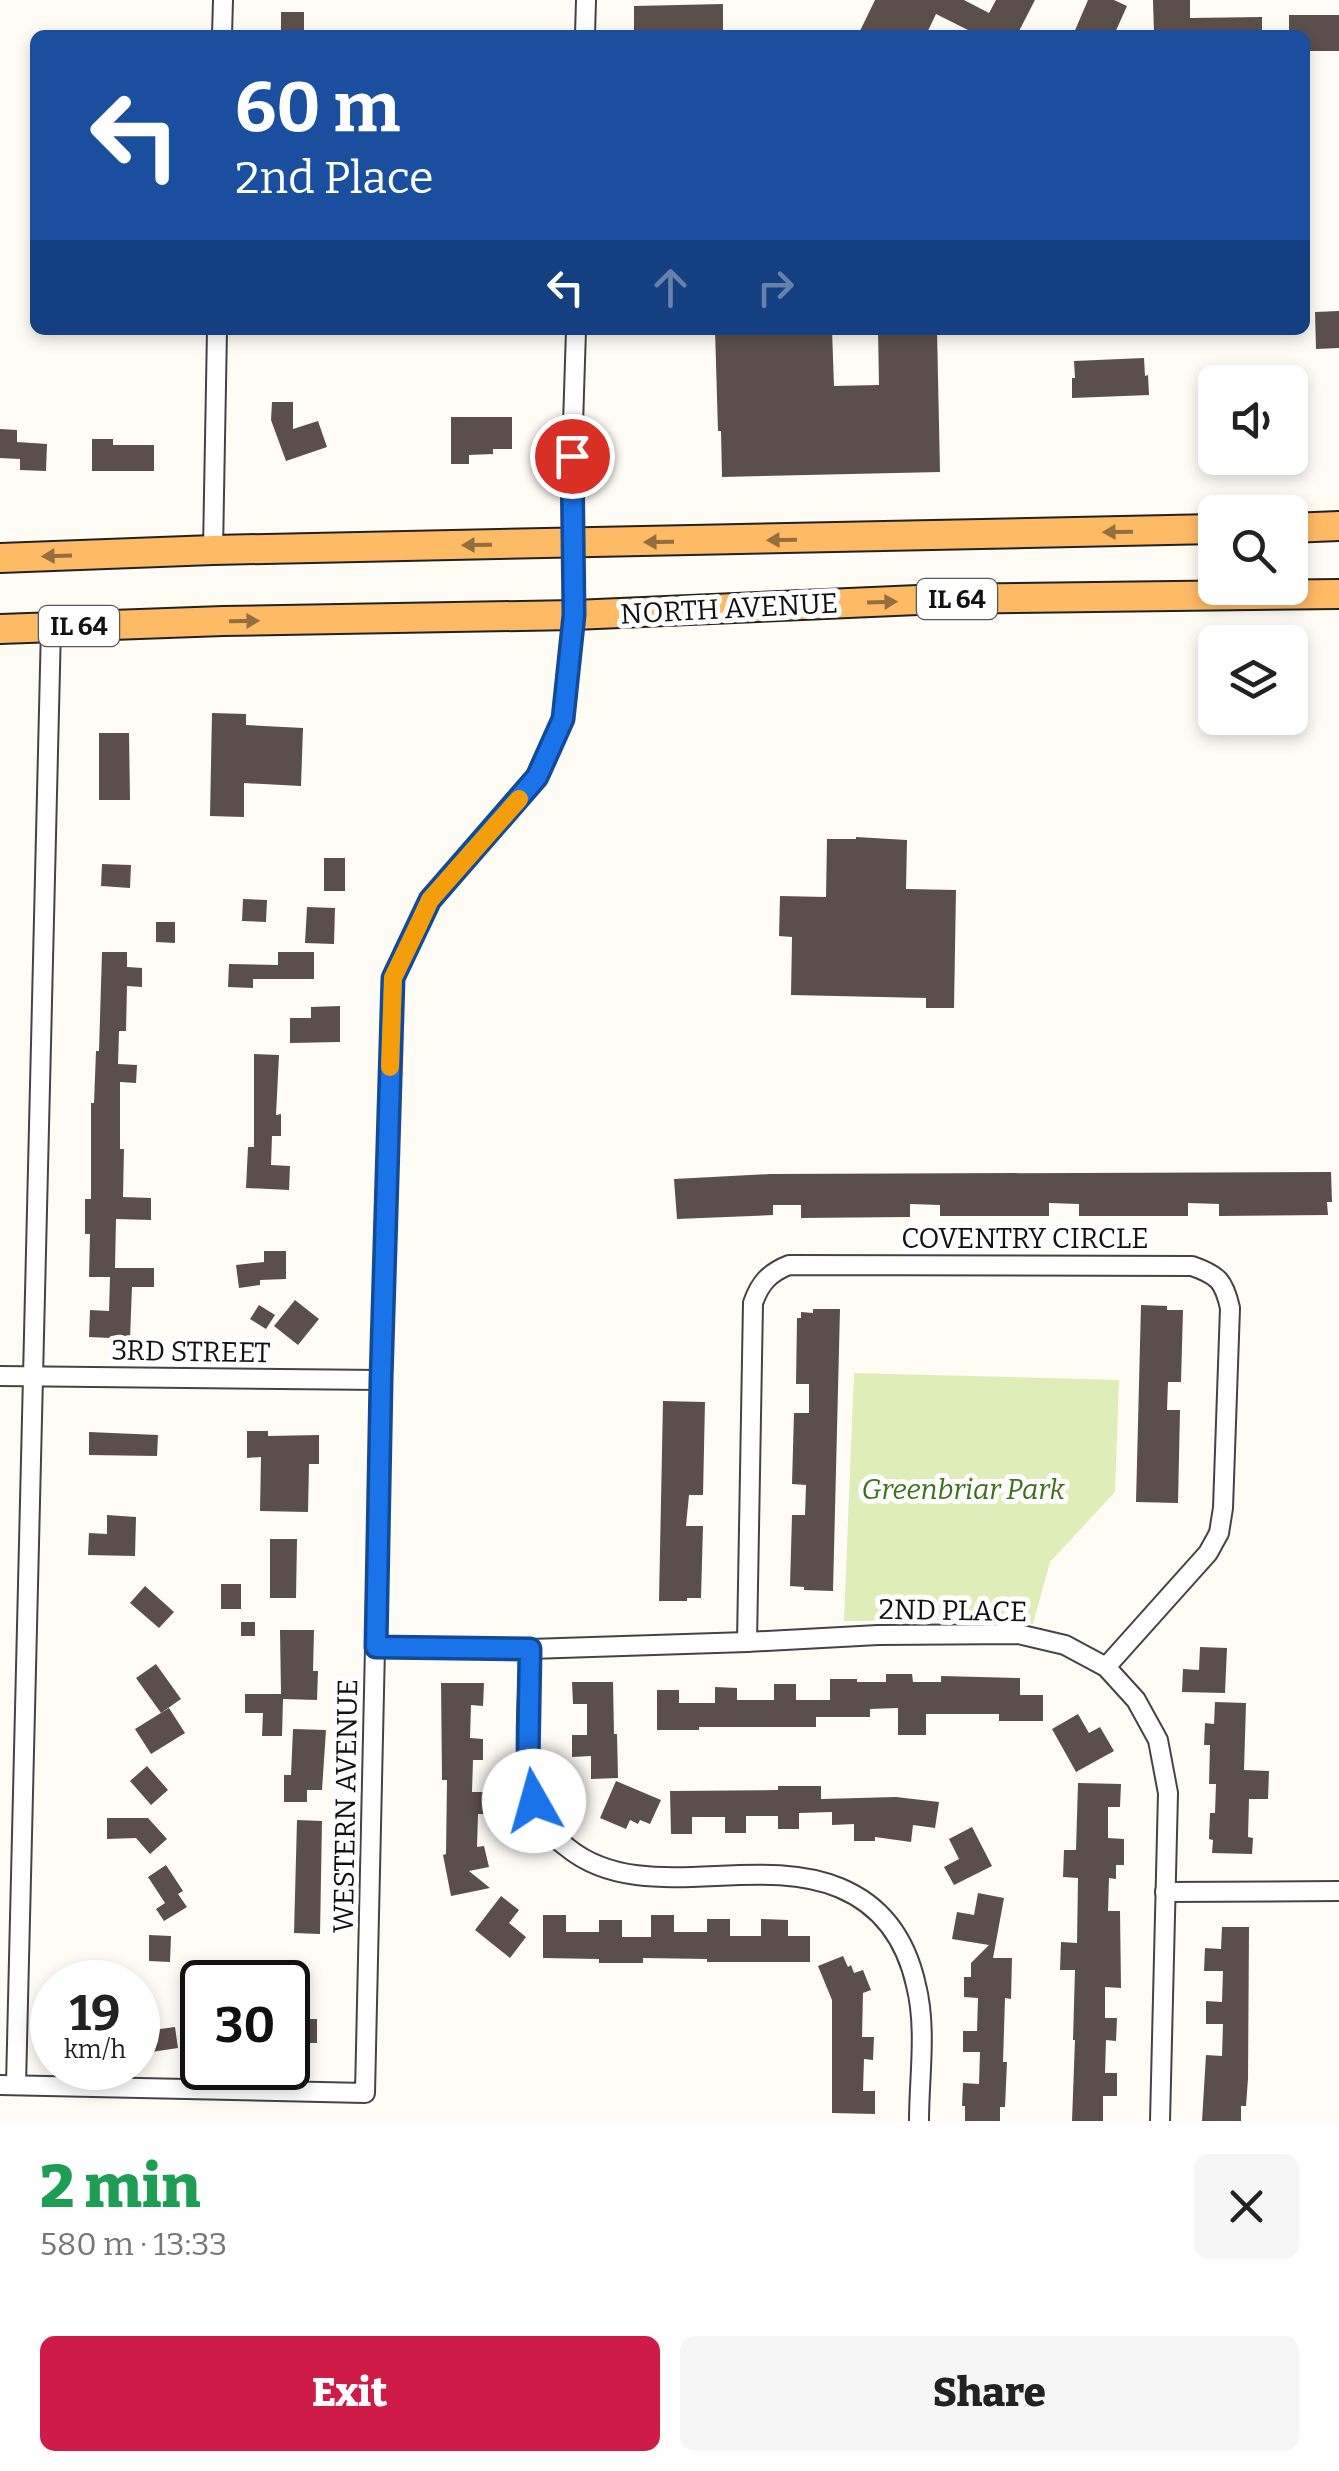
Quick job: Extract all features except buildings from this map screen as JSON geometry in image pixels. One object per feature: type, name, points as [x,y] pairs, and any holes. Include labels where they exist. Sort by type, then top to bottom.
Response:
[{"type":"main road","points":[[1308,527],[1339,526]]},
{"type":"main road","points":[[0,558],[213,550],[1198,530]]},
{"type":"main road","name":"NORTH AVENUE","points":[[0,629],[574,615],[941,599],[1339,594]]},
{"type":"street","points":[[222,30],[223,0]]},
{"type":"street","points":[[585,30],[586,0]]},
{"type":"street","points":[[213,550],[217,335]]},
{"type":"street","name":"WESTERN AVENUE","points":[[8,2085],[365,2093],[393,978],[430,900],[537,777],[563,719],[574,615],[572,456],[576,335]]},
{"type":"street","points":[[8,2085],[33,1377],[51,627]]},
{"type":"street","name":"COVENTRY CIRCLE","points":[[748,1642],[753,1303],[760,1285],[774,1271],[790,1265],[1192,1266],[1213,1273],[1225,1287],[1230,1308],[1223,1508],[1218,1534],[1208,1553],[1106,1667]]},
{"type":"street","name":"3RD STREET","points":[[0,1376],[381,1380]]},
{"type":"street","name":"2ND PLACE","points":[[376,1647],[530,1649],[878,1635],[1018,1634],[1064,1646],[1106,1667],[1136,1700],[1158,1740],[1168,1793],[1160,2121]]},
{"type":"street","points":[[530,1649],[528,1764],[534,1801],[544,1826],[574,1853],[601,1868],[630,1876],[786,1874],[824,1881],[858,1895],[881,1913],[906,1952],[917,1986],[921,2024],[918,2121]]},
{"type":"street","points":[[1165,1892],[1339,1892]]},
{"type":"green space","name":"Greenbriar Park","points":[[854,1373],[1119,1380],[1115,1492],[1050,1562],[1033,1624],[1003,1619],[844,1621]]},
{"type":"slow traffic","points":[[390,1067],[393,978],[430,900],[519,799]]},
{"type":"route","points":[[534,1801],[528,1764],[530,1649],[376,1647],[381,1380],[393,978],[430,900],[537,777],[563,719],[574,615],[572,456]]}]
